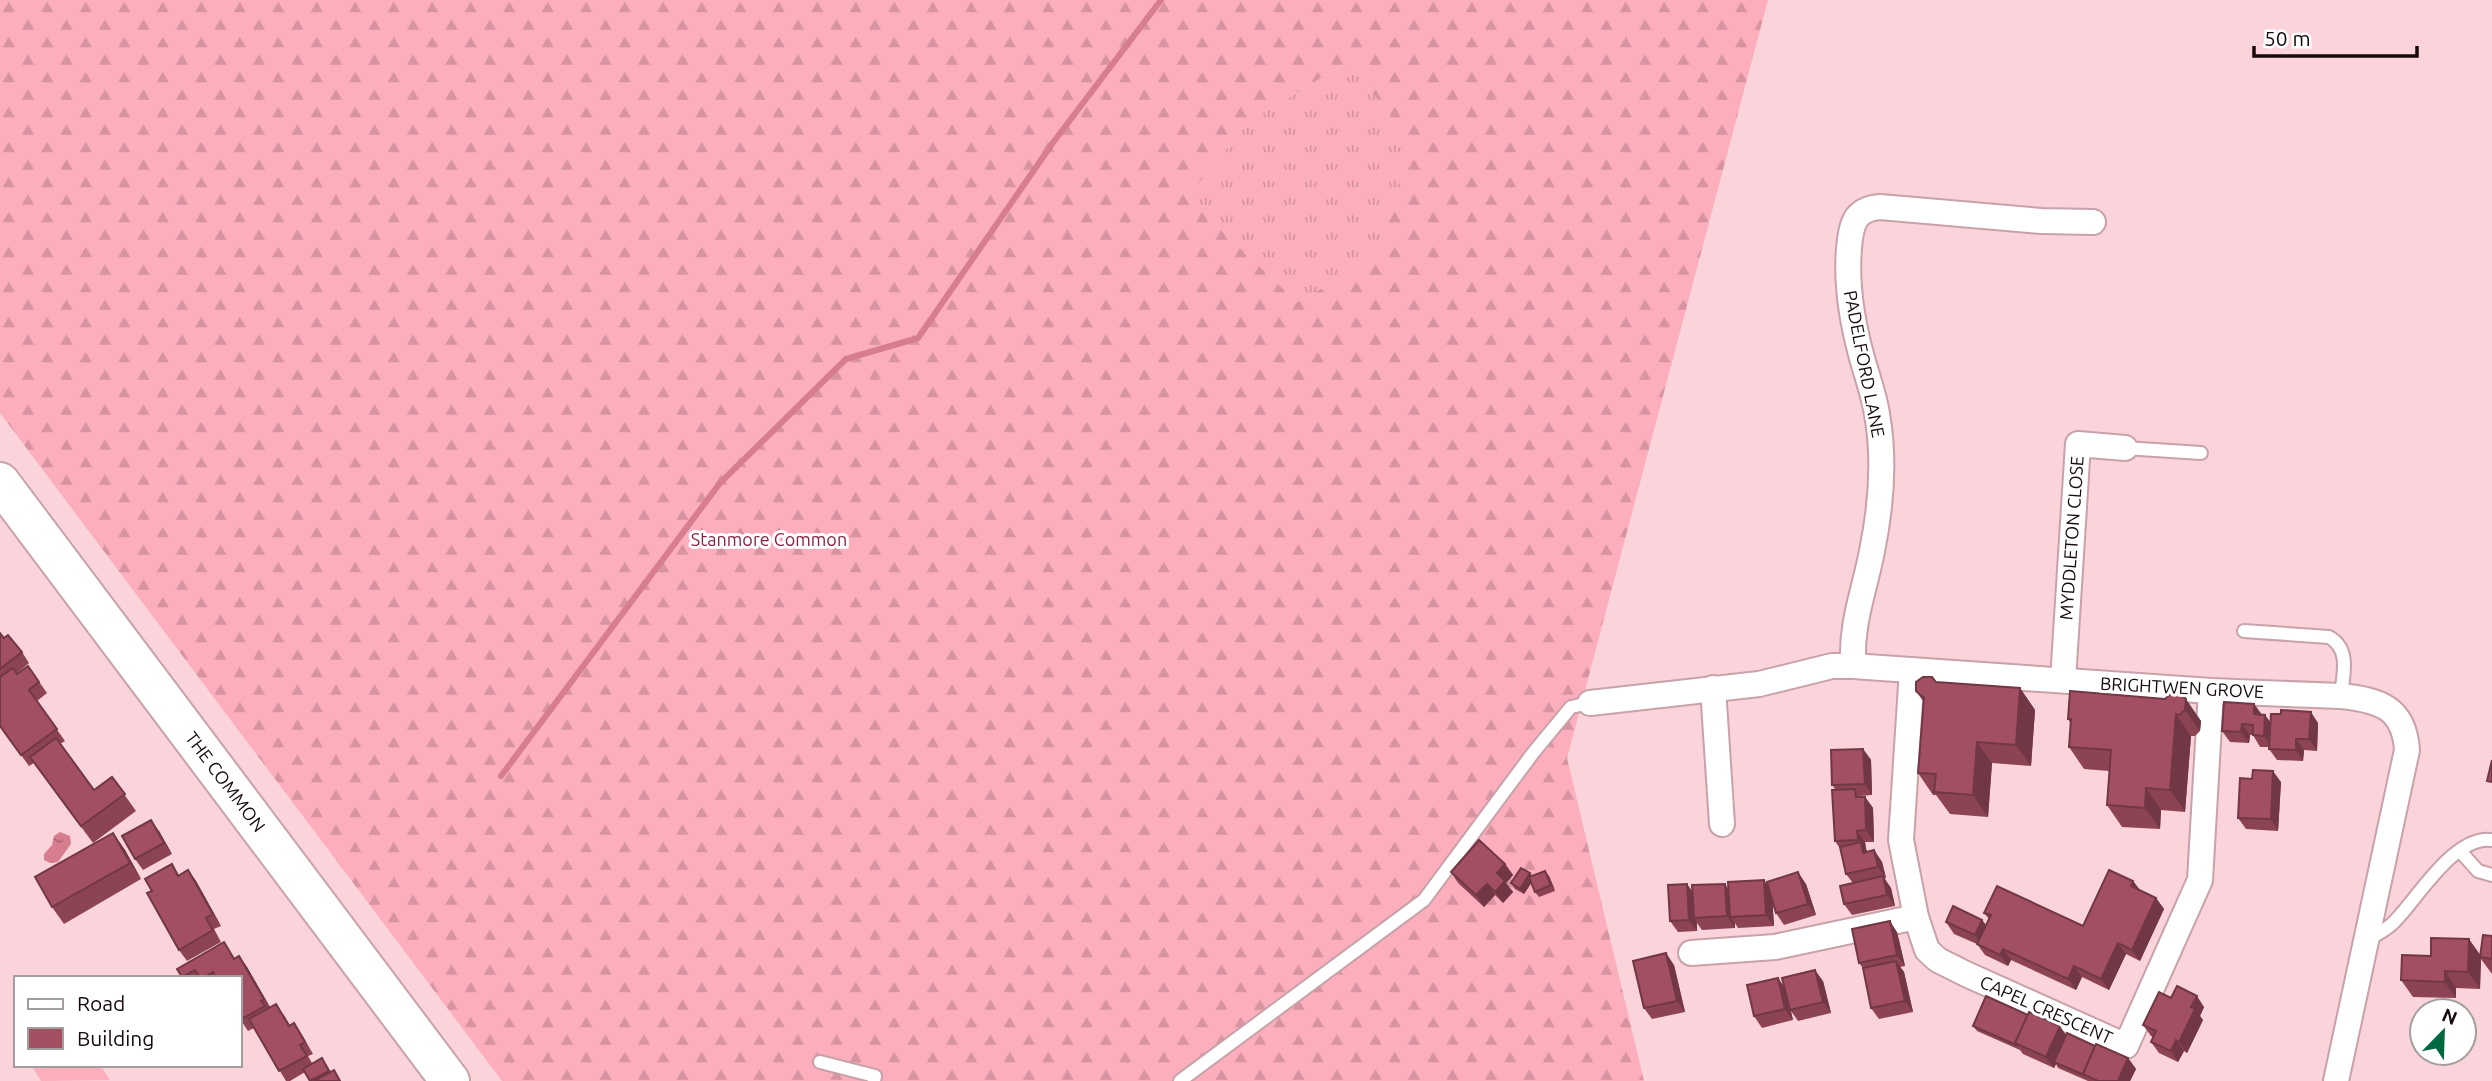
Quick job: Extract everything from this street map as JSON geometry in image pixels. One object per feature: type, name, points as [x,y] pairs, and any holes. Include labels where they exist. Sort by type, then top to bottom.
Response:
[{"type":"main road","name":"THE COMMON","points":[[0,482],[450,1081]]},
{"type":"street","name":"PADELFORD LANE","points":[[1853,666],[1852,643],[1856,611],[1872,552],[1881,477],[1877,413],[1850,301],[1847,271],[1853,223],[1862,212],[1880,207],[2041,221],[2093,222]]},
{"type":"street","name":"MYDDLETON CLOSE","points":[[2063,680],[2078,444],[2125,448]]},
{"type":"street","name":"BRIGHTWEN GROVE","points":[[1591,703],[1759,684],[1832,666],[2374,700],[2389,709],[2405,731],[2406,765],[2336,1081]]},
{"type":"street","name":"CAPEL CRESCENT","points":[[1912,670],[1901,841],[1916,917],[1927,950],[1938,960],[2126,1046],[2200,880],[2211,691]]},
{"type":"street","points":[[1713,688],[1722,824]]},
{"type":"street","points":[[1691,953],[1775,947],[1916,917]]},
{"type":"lane","points":[[2125,448],[2201,453]]},
{"type":"lane","points":[[2245,631],[2329,637],[2335,640],[2344,655],[2341,696]]},
{"type":"lane","points":[[1180,1081],[1424,900],[1533,753],[1571,707],[1591,703]]},
{"type":"lane","points":[[2367,941],[2394,922],[2426,882],[2460,851],[2483,838],[2492,840]]},
{"type":"lane","points":[[2460,851],[2479,871],[2492,874]]},
{"type":"lane","points":[[820,1062],[874,1076],[874,1081]]},
{"type":"green space","name":"Stanmore Common","points":[[0,0],[1768,0],[1567,758],[1644,1081],[502,1081],[0,413]],"holes":[[[1349,61],[1412,146],[1374,260],[1297,302],[1187,198],[1248,122]]]},
{"type":"green space","points":[[1349,61],[1412,146],[1374,260],[1297,302],[1187,198],[1248,122]]},
{"type":"green space","points":[[32,1067],[101,1067],[110,1080],[41,1081]]},
{"type":"water","points":[[60,832],[70,836],[71,844],[58,862],[50,863],[44,860],[44,854],[52,845],[54,836]]},
{"type":"building","points":[[0,633],[4,638],[8,635],[22,652],[0,669]]},
{"type":"building","points":[[28,666],[39,682],[29,690],[57,729],[21,755],[0,726],[0,677],[13,668],[17,674]]},
{"type":"building","points":[[1923,677],[1932,677],[1936,682],[2020,688],[2016,745],[1977,742],[1973,795],[1934,792],[1936,774],[1918,773],[1924,698],[1916,691],[1916,682]]},
{"type":"building","points":[[2070,691],[2165,699],[2171,693],[2181,694],[2186,699],[2185,710],[2179,715],[2176,714],[2170,790],[2146,788],[2145,808],[2107,805],[2111,750],[2069,747]]},
{"type":"building","points":[[2224,702],[2254,704],[2254,714],[2265,715],[2264,736],[2253,735],[2253,725],[2242,724],[2241,732],[2222,731]]},
{"type":"building","points":[[2281,710],[2311,712],[2309,739],[2296,739],[2296,750],[2269,749],[2271,714],[2281,714]]},
{"type":"building","points":[[56,738],[94,790],[112,777],[125,794],[81,826],[30,757]]},
{"type":"building","points":[[1863,749],[1865,784],[1832,785],[1831,750]]},
{"type":"building","points":[[2492,760],[2492,782],[2487,781]]},
{"type":"building","points":[[2253,770],[2273,771],[2271,819],[2238,818],[2240,778],[2252,779]]},
{"type":"building","points":[[1855,789],[1856,797],[1865,797],[1866,830],[1857,831],[1858,840],[1835,841],[1832,790]]},
{"type":"building","points":[[151,820],[164,843],[135,859],[122,836]]},
{"type":"building","points":[[113,833],[130,863],[52,907],[35,877]]},
{"type":"building","points":[[1479,840],[1505,864],[1497,873],[1505,881],[1495,892],[1487,884],[1476,895],[1451,872]]},
{"type":"building","points":[[1861,842],[1863,853],[1874,850],[1878,867],[1846,874],[1840,847]]},
{"type":"building","points":[[172,864],[178,876],[188,870],[213,914],[206,918],[213,930],[179,950],[147,893],[152,891],[145,879]]},
{"type":"building","points":[[1521,868],[1530,873],[1520,889],[1511,883]]},
{"type":"building","points":[[2109,870],[2133,881],[2131,886],[2156,898],[2132,950],[2118,943],[2101,979],[2074,966],[2068,979],[2003,949],[2000,955],[1977,944],[1991,915],[1984,913],[1997,886],[2083,926]]},
{"type":"building","points":[[1545,871],[1551,885],[1535,892],[1529,877]]},
{"type":"building","points":[[1798,872],[1808,904],[1776,913],[1767,882]]},
{"type":"building","points":[[1883,876],[1887,895],[1844,904],[1840,886]]},
{"type":"building","points":[[1764,880],[1766,915],[1730,917],[1728,882]]},
{"type":"building","points":[[1687,884],[1689,920],[1670,921],[1668,885]]},
{"type":"building","points":[[1725,884],[1727,916],[1694,918],[1692,885]]},
{"type":"building","points":[[1953,906],[1982,920],[1975,935],[1946,922]]},
{"type":"building","points":[[1890,921],[1897,955],[1859,963],[1852,929]]},
{"type":"building","points":[[2483,935],[2492,936],[2492,959],[2480,957]]},
{"type":"building","points":[[2431,938],[2469,939],[2468,972],[2445,971],[2445,982],[2401,980],[2402,955],[2431,956]]},
{"type":"building","points":[[224,942],[234,959],[239,956],[264,999],[261,1001],[265,1006],[242,1019],[242,976],[215,976],[213,972],[199,976],[195,970],[181,976],[177,969]]},
{"type":"building","points":[[1666,953],[1677,1001],[1644,1008],[1633,961]]},
{"type":"building","points":[[1896,961],[1905,1001],[1871,1008],[1863,968]]},
{"type":"building","points":[[1815,970],[1823,1002],[1790,1010],[1782,978]]},
{"type":"building","points":[[1778,978],[1785,1009],[1754,1016],[1747,985]]},
{"type":"building","points":[[2177,986],[2197,996],[2191,1007],[2195,1009],[2179,1042],[2176,1040],[2171,1051],[2151,1042],[2156,1031],[2143,1025],[2159,992],[2171,998]]},
{"type":"building","points":[[1986,996],[2028,1015],[2016,1045],[1973,1026]]},
{"type":"building","points":[[276,1004],[289,1026],[294,1023],[305,1042],[300,1045],[307,1056],[279,1071],[249,1019]]},
{"type":"building","points":[[2029,1012],[2060,1026],[2046,1057],[2015,1043]]},
{"type":"building","points":[[2067,1033],[2095,1046],[2084,1075],[2054,1062]]},
{"type":"building","points":[[2096,1044],[2128,1058],[2118,1081],[2098,1081],[2083,1074]]},
{"type":"building","points":[[322,1058],[329,1071],[310,1081],[303,1069]]},
{"type":"building","points":[[334,1070],[340,1081],[314,1081]]},
{"type":"waterway","points":[[501,776],[720,483],[846,359],[918,338],[1052,144],[1161,0]]}]
